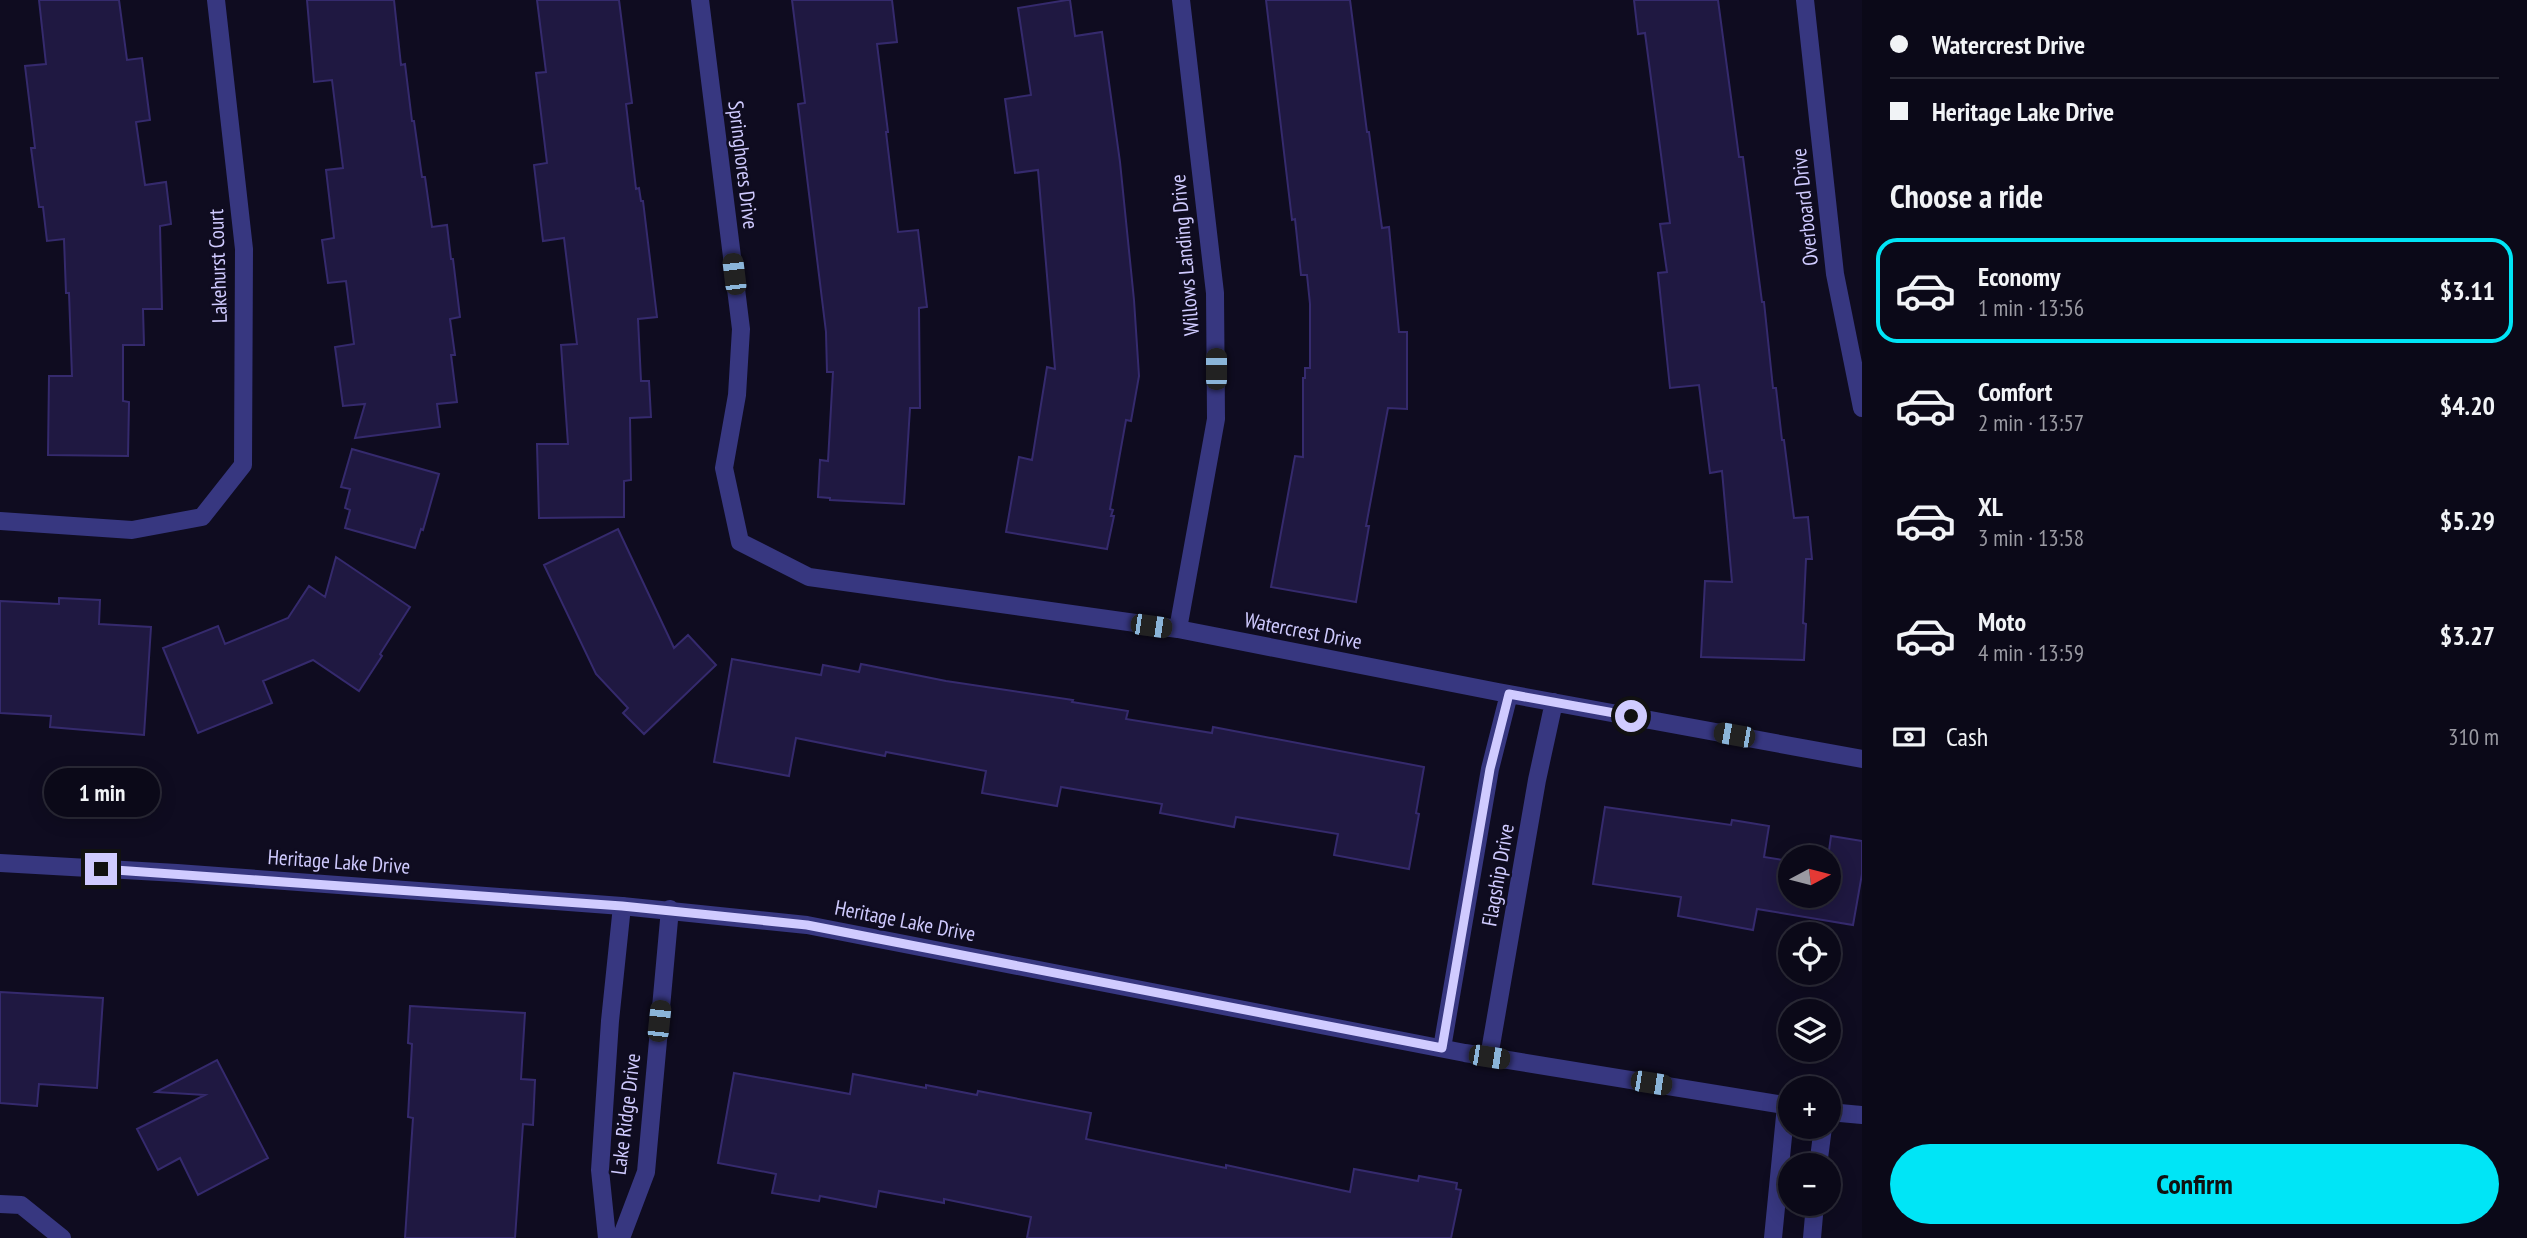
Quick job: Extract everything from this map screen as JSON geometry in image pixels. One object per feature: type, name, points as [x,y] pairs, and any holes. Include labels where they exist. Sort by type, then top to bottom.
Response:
[{"type":"street","name":"Lakehurst Court","points":[[0,521],[132,530],[202,517],[243,465],[244,249],[216,0]]},
{"type":"street","name":"Springhores Drive","points":[[700,0],[741,329],[737,395],[724,468],[740,542]]},
{"type":"street","name":"Willows Landing Drive","points":[[1178,629],[1216,419],[1215,293],[1181,0]]},
{"type":"street","name":"Overboard Drive","points":[[1805,0],[1835,274],[1862,408]]},
{"type":"street","name":"Watercrest Drive","points":[[740,542],[808,577],[1178,629],[1862,759]]},
{"type":"street","name":"Flagship Drive","points":[[1442,1048],[1490,769],[1509,694]]},
{"type":"street","name":"Flagship Drive","points":[[1489,1057],[1553,702]]},
{"type":"street","name":"Heritage Lake Drive","points":[[0,863],[177,873],[670,909],[807,925],[1489,1057],[1778,1104]]},
{"type":"street","name":"Lake Ridge Drive","points":[[607,1238],[600,1170],[610,1021],[622,906]]},
{"type":"street","name":"Lake Ridge Drive","points":[[621,1238],[646,1172],[670,909]]},
{"type":"street","points":[[1841,1113],[1862,1115]]},
{"type":"street","points":[[1773,1238],[1784,1139]]},
{"type":"street","points":[[0,1204],[21,1205],[62,1238]]},
{"type":"street","points":[[1812,1238],[1814,1216]]},
{"type":"building","points":[[39,0],[119,0],[127,60],[142,58],[150,120],[136,122],[145,185],[166,182],[171,224],[160,226],[162,309],[143,309],[144,345],[123,345],[123,401],[129,402],[128,456],[48,455],[49,376],[72,376],[64,239],[47,241],[43,207],[39,207],[31,148],[35,148],[25,66],[46,64]]},
{"type":"building","points":[[307,0],[394,0],[401,65],[405,64],[412,121],[422,177],[425,177],[432,227],[447,225],[460,317],[450,319],[457,402],[437,404],[440,427],[355,438],[365,404],[343,406],[335,347],[354,344],[346,281],[328,283],[322,240],[334,238],[326,170],[343,168],[332,80],[314,82]]},
{"type":"building","points":[[537,0],[619,0],[632,103],[626,104],[636,189],[639,188],[643,201],[657,317],[638,319],[641,381],[649,381],[651,417],[630,418],[631,480],[624,481],[624,517],[539,518],[537,444],[568,444],[561,345],[577,344],[564,238],[543,241],[534,165],[547,163],[536,73],[546,72]]},
{"type":"building","points":[[792,0],[892,0],[897,42],[877,44],[886,132],[898,232],[918,230],[927,307],[919,308],[920,408],[910,408],[904,504],[818,497],[820,460],[828,461],[833,372],[827,372],[826,332],[798,104],[805,103]]},
{"type":"building","points":[[1070,0],[1075,36],[1102,32],[1120,162],[1134,300],[1139,376],[1131,421],[1126,420],[1110,509],[1113,510],[1111,516],[1114,516],[1107,549],[1006,532],[1019,457],[1032,460],[1047,367],[1055,369],[1038,170],[1015,173],[1005,99],[1031,95],[1018,8]]},
{"type":"building","points":[[1266,0],[1350,0],[1382,228],[1389,227],[1399,332],[1407,332],[1407,409],[1388,408],[1366,526],[1369,526],[1356,602],[1271,587],[1295,456],[1303,457],[1303,378],[1305,368],[1310,368],[1310,304],[1307,275],[1301,275],[1295,219],[1292,220]]},
{"type":"building","points":[[1634,0],[1718,0],[1794,518],[1808,517],[1812,559],[1806,559],[1804,660],[1701,657],[1705,581],[1732,582],[1722,471],[1710,473],[1699,385],[1670,388],[1658,273],[1667,272],[1660,224],[1670,223],[1645,33],[1638,34]]},
{"type":"building","points":[[352,449],[439,474],[415,548],[345,528],[350,510],[345,508],[350,489],[341,487]]},
{"type":"building","points":[[618,529],[674,648],[688,635],[716,665],[644,734],[623,713],[628,708],[596,674],[544,565]]},
{"type":"building","points":[[336,557],[410,607],[359,691],[313,660],[263,681],[272,703],[198,733],[163,648],[218,626],[225,644],[288,618],[309,586],[325,597]]},
{"type":"building","points":[[59,598],[100,600],[99,624],[151,627],[144,735],[50,727],[51,716],[0,713],[0,601],[59,604]]},
{"type":"building","points":[[732,659],[821,675],[823,665],[859,672],[861,664],[1128,711],[1126,719],[1212,733],[1213,727],[1424,767],[1409,869],[1334,855],[1338,834],[1236,817],[1234,827],[1160,813],[1162,804],[1061,787],[1057,806],[982,793],[986,771],[886,752],[885,756],[796,738],[789,776],[714,762]]},
{"type":"building","points":[[1605,807],[1731,825],[1732,820],[1769,826],[1764,857],[1778,859],[1778,908],[1841,908],[1841,845],[1830,845],[1831,836],[1862,841],[1862,874],[1853,925],[1757,909],[1753,930],[1678,916],[1681,897],[1593,884]]},
{"type":"building","points":[[0,992],[103,998],[97,1088],[39,1084],[37,1106],[0,1103]]},
{"type":"building","points":[[410,1006],[525,1013],[521,1079],[535,1080],[533,1125],[523,1124],[515,1238],[405,1238],[413,1118],[408,1117],[412,1044],[408,1043]]},
{"type":"building","points":[[217,1060],[268,1158],[198,1195],[180,1158],[158,1170],[137,1129],[205,1095],[156,1092]]},
{"type":"building","points":[[734,1073],[850,1094],[853,1074],[977,1095],[978,1091],[1091,1113],[1086,1139],[1226,1168],[1226,1165],[1350,1192],[1354,1169],[1418,1181],[1419,1176],[1457,1183],[1456,1189],[1461,1190],[1451,1238],[1027,1238],[1031,1217],[944,1199],[944,1203],[879,1191],[876,1207],[820,1196],[819,1201],[772,1193],[776,1174],[718,1163]]},
{"type":"route","points":[[101,869],[670,909],[807,925],[1442,1048],[1490,769],[1509,694],[1631,716]]}]
